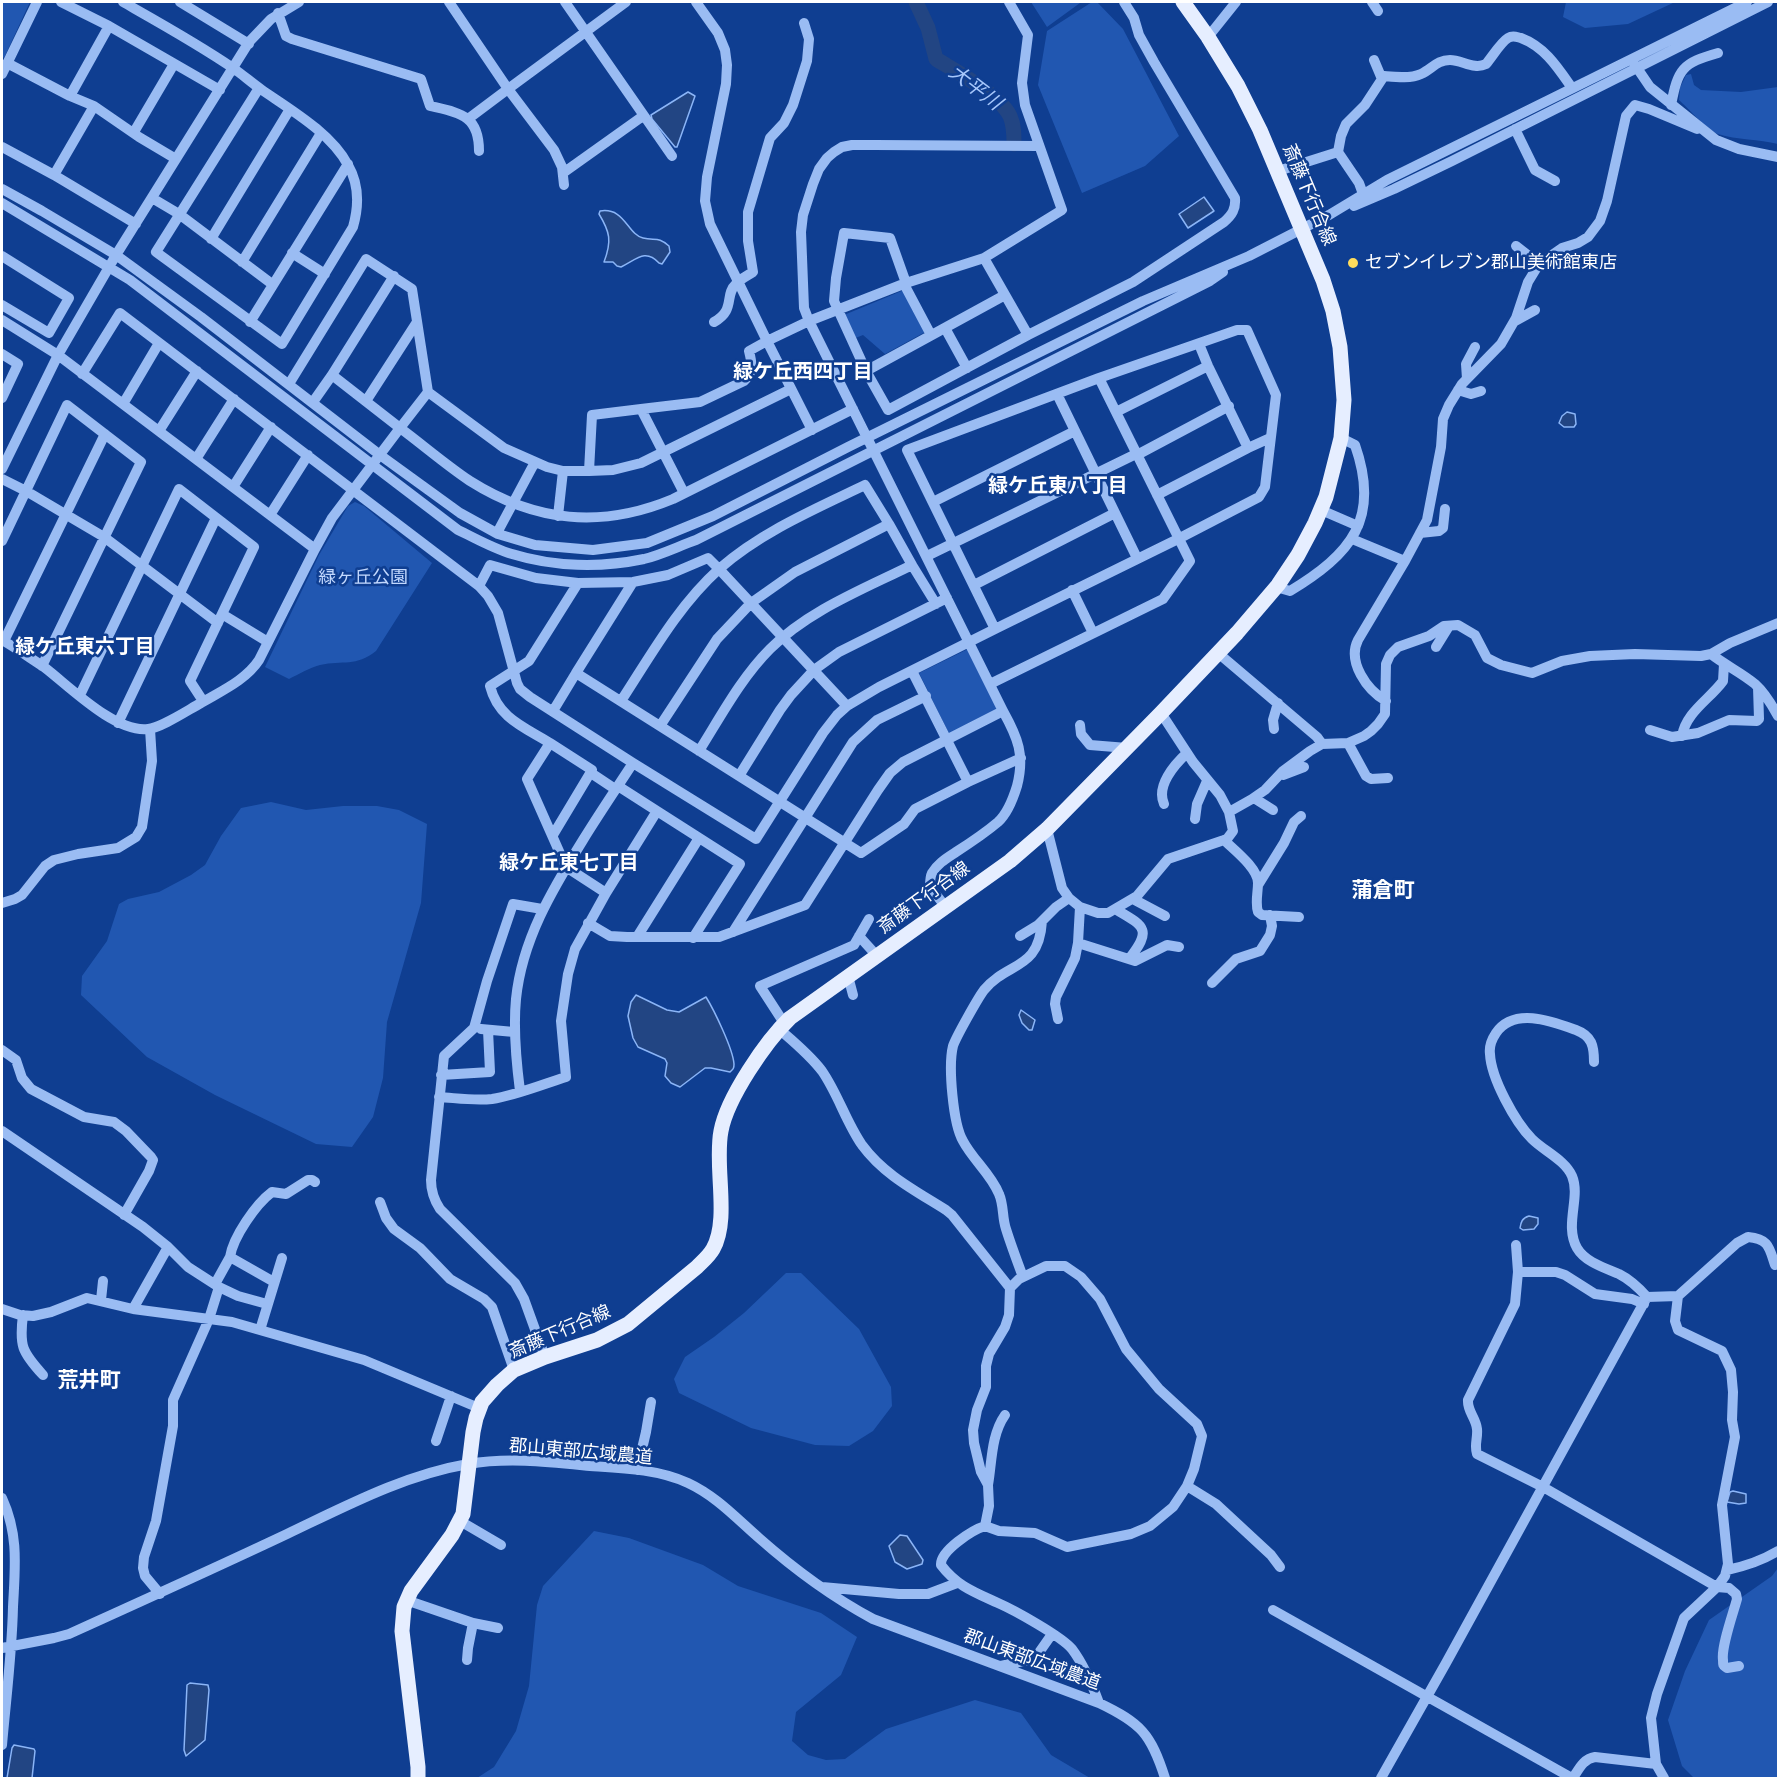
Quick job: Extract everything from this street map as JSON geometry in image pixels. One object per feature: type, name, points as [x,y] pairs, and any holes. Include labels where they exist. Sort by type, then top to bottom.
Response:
[{"type":"main road","name":"斎藤下行合線","points":[[418,1779],[402,1631],[403,1614],[406,1600],[416,1582],[460,1521],[466,1498],[475,1425],[479,1408],[487,1396],[514,1370],[597,1340],[628,1324],[698,1267],[712,1251],[717,1237],[720,1215],[718,1148],[721,1127],[742,1083],[765,1047],[782,1026],[848,976],[1010,861],[1047,829],[1161,714],[1276,587],[1298,555],[1321,510],[1341,438],[1344,388],[1340,346],[1333,312],[1323,280],[1260,130],[1238,86],[1183,2]]},
{"type":"street","points":[[2,74],[36,2]]},
{"type":"street","points":[[62,2],[109,26],[220,90]]},
{"type":"street","points":[[123,2],[234,68],[329,139],[348,164],[355,179],[357,191],[355,218],[348,236],[282,344],[156,252],[258,88]]},
{"type":"street","points":[[180,2],[249,44]]},
{"type":"street","points":[[2,469],[58,356],[109,267],[249,44],[259,30],[278,13],[299,2]]},
{"type":"street","points":[[449,2],[508,89],[554,150],[563,173],[564,185]]},
{"type":"street","points":[[565,2],[672,156]]},
{"type":"street","points":[[468,119],[627,2]]},
{"type":"street","points":[[696,2],[718,33],[725,50],[727,65],[726,84],[707,177],[705,201],[710,224],[812,430]]},
{"type":"street","points":[[589,471],[592,415],[700,402],[749,377],[753,367],[749,351],[767,341],[809,321],[905,283],[984,258],[1062,210],[1024,105],[1023,83],[1028,35],[1009,2]]},
{"type":"street","points":[[931,335],[905,283],[890,238],[844,233],[834,301],[866,370],[888,410],[1133,282],[1231,216],[1235,205],[1234,198],[1154,62],[1139,35],[1131,11],[1124,2]]},
{"type":"street","points":[[1208,38],[1236,2]]},
{"type":"street","points":[[2,189],[116,255],[460,513],[497,533],[536,545],[593,550],[647,543],[713,516],[1143,301],[1249,256],[1329,215],[1394,189],[1515,129],[1747,2]]},
{"type":"street","points":[[1329,215],[1387,180],[1572,88],[1634,64],[1768,2]]},
{"type":"street","points":[[278,13],[286,36],[421,80],[429,106],[459,113],[468,119],[477,131],[479,151]]},
{"type":"street","points":[[714,322],[723,317],[734,284],[753,272],[748,242],[748,212],[770,138],[784,123],[793,105],[807,61],[809,39],[804,22]]},
{"type":"street","points":[[70,96],[109,26]]},
{"type":"street","points":[[1363,194],[1359,183],[1338,152],[1346,124],[1365,105],[1384,76],[1420,75],[1439,61],[1451,60],[1482,66],[1504,41],[1514,36],[1538,47],[1551,58],[1572,88]]},
{"type":"street","points":[[1671,105],[1677,80],[1687,66],[1695,60],[1718,53]]},
{"type":"street","points":[[1374,60],[1382,79]]},
{"type":"street","points":[[7,63],[94,106],[176,159]]},
{"type":"street","points":[[134,132],[174,64]]},
{"type":"street","points":[[1634,64],[1650,87],[1716,140],[1739,149],[1779,157]]},
{"type":"street","points":[[1386,701],[1379,697],[1358,669],[1354,651],[1366,625],[1427,520],[1441,447],[1443,419],[1458,390],[1501,344],[1515,322],[1528,282],[1539,264],[1562,248],[1588,237],[1600,221],[1626,116],[1635,105],[1697,129],[1701,128]]},
{"type":"street","points":[[54,175],[94,106]]},
{"type":"street","points":[[211,239],[290,110]]},
{"type":"street","points":[[563,173],[643,116]]},
{"type":"street","points":[[1515,129],[1536,170],[1555,181]]},
{"type":"street","points":[[242,262],[321,133]]},
{"type":"street","points":[[945,906],[930,887],[933,872],[942,861],[999,821],[1006,812],[1017,787],[1021,758],[1016,736],[809,321],[804,308],[801,224],[819,169],[826,158],[842,147],[868,145],[1038,146]]},
{"type":"street","points":[[2,147],[136,224]]},
{"type":"street","points":[[1278,171],[1338,152]]},
{"type":"street","points":[[250,322],[348,164]]},
{"type":"street","points":[[152,198],[179,214],[272,284]]},
{"type":"street","points":[[2,203],[130,280],[458,530],[511,554],[536,560],[565,563],[614,564],[646,558],[696,540],[1210,281],[1249,256]]},
{"type":"street","points":[[1516,246],[1539,264]]},
{"type":"street","points":[[292,253],[325,274]]},
{"type":"street","points":[[2,256],[69,298],[49,333],[2,305]]},
{"type":"street","points":[[984,258],[1028,335]]},
{"type":"street","points":[[289,384],[366,260],[412,289],[428,392],[504,448],[563,471],[589,471],[628,467],[641,463],[791,389]]},
{"type":"street","points":[[313,402],[394,276]]},
{"type":"street","points":[[866,370],[1005,295]]},
{"type":"street","points":[[1515,322],[1535,310]]},
{"type":"street","points":[[82,374],[120,313],[479,586],[498,613],[513,672],[520,689],[633,763],[756,839],[823,733],[847,706],[879,687],[995,630],[1072,590],[1178,539],[1258,497],[1265,487],[1276,394],[1247,330],[1238,330],[1099,378],[907,450],[995,630]]},
{"type":"street","points":[[2,320],[58,356],[315,549]]},
{"type":"street","points":[[366,401],[417,322]]},
{"type":"street","points":[[945,328],[967,368]]},
{"type":"street","points":[[123,404],[159,343]]},
{"type":"street","points":[[1199,344],[1248,448]]},
{"type":"street","points":[[1467,379],[1466,364],[1475,347]]},
{"type":"street","points":[[2,354],[18,364],[2,398]]},
{"type":"street","points":[[1116,412],[1208,366]]},
{"type":"street","points":[[159,431],[197,371]]},
{"type":"street","points":[[332,375],[469,480],[513,504],[558,516],[593,518],[622,515],[651,508],[853,409]]},
{"type":"street","points":[[990,684],[1163,599],[1190,561],[1099,378]]},
{"type":"street","points":[[1458,390],[1471,394],[1481,391]]},
{"type":"street","points":[[105,434],[3,641],[42,666],[101,713],[128,727],[150,729],[203,701],[252,670],[332,518],[428,392]]},
{"type":"street","points":[[1057,394],[1137,558]]},
{"type":"street","points":[[196,459],[234,399]]},
{"type":"street","points":[[2,541],[67,405],[141,462],[42,666]]},
{"type":"street","points":[[927,556],[1137,454],[1228,406]]},
{"type":"street","points":[[641,409],[684,493]]},
{"type":"street","points":[[233,487],[271,427]]},
{"type":"street","points":[[933,502],[1075,431]]},
{"type":"street","points":[[1157,495],[1270,438]]},
{"type":"street","points":[[1276,587],[1290,591],[1300,585],[1336,557],[1352,539],[1358,526],[1364,501],[1364,483],[1355,445],[1341,438]]},
{"type":"street","points":[[270,515],[308,455]]},
{"type":"street","points":[[497,533],[535,462]]},
{"type":"street","points":[[558,516],[563,471]]},
{"type":"street","points":[[2,479],[104,537],[179,594],[220,619],[268,642]]},
{"type":"street","points":[[621,701],[677,614],[719,569],[760,538],[866,485],[936,604]]},
{"type":"street","points":[[80,695],[179,489],[254,547],[190,681],[203,701]]},
{"type":"street","points":[[1420,533],[1439,531],[1443,528],[1444,509]]},
{"type":"street","points":[[1321,510],[1358,526]]},
{"type":"street","points":[[974,585],[1115,513]]},
{"type":"street","points":[[118,723],[216,518]]},
{"type":"street","points":[[660,726],[717,639],[751,603],[795,572],[889,524]]},
{"type":"street","points":[[1352,539],[1405,561]]},
{"type":"street","points":[[479,586],[490,565],[536,578],[578,583],[633,582],[668,575],[708,558],[847,706]]},
{"type":"street","points":[[699,751],[744,680],[762,657],[783,637],[815,614],[912,564]]},
{"type":"street","points":[[553,711],[633,582]]},
{"type":"street","points":[[578,583],[529,661],[490,686],[496,703],[509,717],[592,771],[591,773],[657,811],[740,864],[693,938]]},
{"type":"street","points":[[1072,590],[1093,633]]},
{"type":"street","points":[[739,776],[791,694],[814,670],[840,652],[947,598]]},
{"type":"street","points":[[1229,812],[1265,790],[1277,777],[1310,751],[1322,744],[1348,743],[1364,736],[1378,724],[1385,714],[1386,664],[1394,650],[1429,636],[1444,626],[1458,625],[1475,635],[1487,658],[1532,673],[1562,661],[1590,656],[1635,654],[1701,656],[1711,654],[1730,643],[1779,623]]},
{"type":"street","points":[[1436,647],[1449,626]]},
{"type":"street","points":[[1218,653],[1317,737],[1322,744]]},
{"type":"street","points":[[1711,654],[1758,687],[1779,716]]},
{"type":"street","points":[[1682,736],[1684,727],[1691,716],[1723,681],[1724,664]]},
{"type":"street","points":[[912,671],[968,782]]},
{"type":"street","points":[[576,673],[861,853],[904,824],[915,809],[1021,758]]},
{"type":"street","points":[[1650,729],[1671,737],[1698,733],[1729,720],[1757,721],[1759,719],[1758,687]]},
{"type":"street","points":[[732,932],[847,749],[878,720],[926,696]]},
{"type":"street","points":[[1274,729],[1273,720],[1278,703]]},
{"type":"street","points":[[588,923],[610,936],[719,937],[805,905],[890,773],[903,762],[1003,711]]},
{"type":"street","points":[[1047,829],[1062,888],[1080,907],[1098,913],[1108,913],[1133,899],[1149,884],[1168,859],[1224,840],[1231,835],[1233,831],[1229,812],[1220,795],[1207,781],[1161,714]]},
{"type":"street","points":[[1080,725],[1081,734],[1090,745],[1127,748]]},
{"type":"street","points":[[2,903],[22,895],[45,866],[54,860],[118,848],[136,837],[142,827],[152,761],[150,729]]},
{"type":"street","points":[[550,743],[527,779],[566,867],[606,893]]},
{"type":"street","points":[[1348,743],[1366,776],[1371,779],[1388,778]]},
{"type":"street","points":[[1164,804],[1162,794],[1166,780],[1175,765],[1187,753]]},
{"type":"street","points":[[520,1091],[514,1032],[516,999],[530,938],[542,909],[566,867],[633,763]]},
{"type":"street","points":[[1277,777],[1304,767]]},
{"type":"street","points":[[552,835],[591,773]]},
{"type":"street","points":[[1195,819],[1197,804],[1207,781]]},
{"type":"street","points":[[1254,798],[1273,810]]},
{"type":"street","points":[[439,1096],[485,1099],[504,1097],[566,1077],[561,1035],[563,1004],[575,949],[588,923],[657,811]]},
{"type":"street","points":[[1258,885],[1294,822],[1300,816]]},
{"type":"street","points":[[637,937],[699,838]]},
{"type":"street","points":[[1224,840],[1257,876],[1257,910],[1262,915],[1299,917]]},
{"type":"street","points":[[1020,936],[1069,898]]},
{"type":"street","points":[[1133,899],[1165,916]]},
{"type":"street","points":[[542,909],[513,904],[474,1028],[444,1056],[431,1190],[435,1202],[450,1220],[515,1283],[524,1299],[545,1357]]},
{"type":"street","points":[[1058,1019],[1056,997],[1075,958],[1080,907]]},
{"type":"street","points":[[1115,909],[1135,921],[1143,930],[1143,938],[1129,959]]},
{"type":"street","points":[[1212,983],[1236,959],[1260,951],[1270,935],[1272,926],[1270,915]]},
{"type":"street","points":[[869,919],[854,945],[760,986],[782,1026],[823,1073],[863,1146],[894,1178],[952,1215],[1010,1288],[1009,1315],[1005,1327],[989,1354],[986,1366],[986,1387],[977,1410],[973,1430],[981,1472],[988,1485]]},
{"type":"street","points":[[1023,1277],[1005,1228],[1002,1202],[998,1192],[962,1140],[954,1104],[952,1057],[954,1045],[983,992],[994,980],[1031,957],[1038,941],[1042,921]]},
{"type":"street","points":[[859,936],[877,956]]},
{"type":"street","points":[[1078,943],[1135,961],[1167,945],[1179,947]]},
{"type":"street","points":[[848,976],[853,995]]},
{"type":"street","points":[[1594,1062],[1593,1046],[1587,1035],[1550,1022],[1524,1017],[1510,1020],[1502,1026],[1493,1037],[1490,1049],[1491,1064],[1519,1125],[1532,1139],[1567,1167],[1572,1175],[1575,1190],[1572,1228],[1577,1249],[1597,1265],[1620,1275],[1640,1290],[1645,1300]]},
{"type":"street","points":[[474,1028],[514,1032]]},
{"type":"street","points":[[441,1075],[490,1072],[488,1030]]},
{"type":"street","points":[[2,1050],[16,1060],[22,1078],[31,1089],[84,1116],[114,1122],[151,1157],[153,1160],[149,1171],[124,1215]]},
{"type":"street","points":[[2,1131],[124,1215],[168,1248],[188,1267],[238,1296],[267,1304]]},
{"type":"street","points":[[160,1593],[146,1576],[143,1568],[144,1557],[156,1521],[165,1475],[173,1426],[173,1400],[209,1319],[217,1285],[236,1240],[249,1217],[272,1192],[286,1194],[308,1180],[315,1182]]},
{"type":"street","points":[[380,1202],[386,1218],[394,1229],[420,1248],[450,1279],[484,1299],[492,1307],[514,1370]]},
{"type":"street","points":[[1518,1272],[1556,1272],[1595,1294],[1645,1300],[1678,1296],[1737,1243],[1748,1237],[1763,1239],[1775,1265]]},
{"type":"street","points":[[1516,1245],[1518,1272],[1515,1305],[1468,1400],[1467,1407],[1477,1426],[1475,1449],[1477,1455],[1543,1487],[1717,1587],[1729,1587],[1736,1594],[1737,1599],[1722,1657],[1723,1665],[1728,1668],[1739,1666]]},
{"type":"street","points":[[133,1309],[168,1248]]},
{"type":"street","points":[[230,1257],[274,1282]]},
{"type":"street","points":[[260,1330],[282,1258]]},
{"type":"street","points":[[1010,1288],[1023,1277],[1046,1266],[1065,1266],[1081,1277],[1100,1299],[1126,1349],[1159,1389],[1197,1424],[1202,1436],[1198,1456],[1187,1486],[1173,1508],[1150,1526],[1131,1534],[1067,1547],[1044,1535],[999,1531],[985,1526],[959,1541],[940,1559],[941,1565],[957,1583],[1005,1606],[1071,1648],[1100,1702]]},
{"type":"street","points":[[101,1300],[103,1281]]},
{"type":"street","points":[[1664,1779],[1656,1764],[1651,1718],[1684,1618],[1722,1582],[1727,1570],[1722,1505],[1735,1437],[1732,1420],[1731,1370],[1722,1351],[1678,1330],[1675,1321],[1678,1296]]},
{"type":"street","points":[[2,1309],[23,1316],[33,1316],[51,1312],[87,1298],[133,1309],[232,1322],[364,1360],[479,1408]]},
{"type":"street","points":[[1381,1779],[1645,1300]]},
{"type":"street","points":[[23,1316],[22,1344],[28,1359],[43,1375]]},
{"type":"street","points":[[436,1441],[451,1396]]},
{"type":"street","points":[[636,1470],[651,1402]]},
{"type":"street","points":[[985,1526],[989,1506],[988,1485],[992,1448],[1005,1415]]},
{"type":"street","name":"郡山東部広域農道","points":[[7,1648],[69,1634],[416,1476],[469,1464],[531,1461],[636,1470],[672,1477],[699,1489],[723,1504],[758,1538],[797,1570],[844,1603],[873,1619],[1100,1702],[1119,1712],[1146,1735],[1152,1744],[1165,1779]]},
{"type":"street","points":[[1187,1486],[1216,1504],[1271,1555],[1280,1567]]},
{"type":"street","points":[[2,1498],[11,1523],[16,1553],[7,1648],[2,1745]]},
{"type":"street","points":[[460,1521],[501,1545]]},
{"type":"street","points":[[1727,1570],[1748,1566],[1779,1551]]},
{"type":"street","points":[[822,1587],[899,1594],[928,1594],[957,1583]]},
{"type":"street","points":[[406,1600],[473,1623],[498,1628]]},
{"type":"street","points":[[1273,1610],[1573,1779],[1583,1763],[1590,1757],[1656,1764]]},
{"type":"street","points":[[467,1660],[473,1623]]},
{"type":"street","points":[[1001,1666],[1032,1659],[1052,1634]]},
{"type":"green space","points":[[2,2],[30,2],[4,58],[2,56]]},
{"type":"green space","points":[[1031,2],[1080,2],[1080,3],[1047,27]]},
{"type":"green space","points":[[1092,2],[1097,2],[1123,29],[1179,136],[1145,166],[1082,193],[1038,85],[1047,31]]},
{"type":"green space","points":[[1566,2],[1675,2],[1628,24],[1585,28],[1563,17]]},
{"type":"green space","points":[[1691,74],[1694,85],[1701,90],[1741,92],[1778,87],[1778,144],[1725,136],[1709,129],[1679,100],[1680,88],[1686,75]]},
{"type":"green space","points":[[904,290],[927,331],[885,354],[863,335],[853,339],[844,315]]},
{"type":"green space","name":"緑ヶ丘公園","points":[[355,502],[364,506],[432,563],[376,651],[356,661],[316,666],[289,679],[265,667],[319,555],[348,506]]},
{"type":"green space","points":[[968,649],[998,709],[949,734],[919,673]]},
{"type":"green space","points":[[271,802],[306,810],[343,806],[377,806],[399,810],[427,824],[421,903],[387,1022],[383,1078],[373,1117],[352,1147],[316,1144],[215,1095],[147,1057],[81,995],[82,976],[107,941],[119,904],[128,899],[159,892],[191,875],[205,865],[221,836],[241,808]]},
{"type":"green space","points":[[786,1273],[801,1273],[859,1329],[891,1387],[892,1406],[873,1431],[849,1446],[815,1445],[751,1428],[679,1393],[674,1379],[685,1357],[744,1313]]},
{"type":"green space","points":[[594,1531],[629,1538],[703,1565],[738,1586],[821,1613],[857,1637],[841,1675],[796,1712],[792,1741],[808,1755],[826,1760],[845,1759],[886,1729],[975,1700],[1021,1713],[1051,1755],[1090,1778],[477,1778],[494,1767],[516,1731],[529,1686],[537,1605],[543,1586]]},
{"type":"green space","points":[[1778,1568],[1778,1778],[1694,1778],[1682,1766],[1668,1720],[1685,1671],[1709,1620],[1772,1576]]},
{"type":"shaded area","points":[[688,92],[695,96],[677,147],[675,147],[651,115]]},
{"type":"shaded area","points":[[1204,197],[1214,211],[1188,228],[1179,214]]},
{"type":"shaded area","points":[[600,211],[615,213],[638,236],[659,240],[669,246],[670,252],[662,264],[649,256],[640,257],[621,267],[613,262],[604,262],[609,237],[599,214]]},
{"type":"shaded area","points":[[1567,412],[1575,414],[1574,427],[1564,427],[1559,423]]},
{"type":"shaded area","points":[[636,995],[667,1010],[679,1012],[706,997],[733,1057],[733,1069],[730,1072],[705,1068],[680,1087],[671,1083],[665,1076],[667,1063],[665,1059],[638,1047],[633,1038],[628,1016],[631,1002]]},
{"type":"shaded area","points":[[1021,1010],[1035,1020],[1032,1030],[1022,1023],[1019,1015]]},
{"type":"shaded area","points":[[1529,1216],[1538,1218],[1538,1224],[1534,1229],[1523,1230],[1520,1228],[1521,1222]]},
{"type":"shaded area","points":[[1730,1492],[1746,1494],[1746,1503],[1727,1502]]},
{"type":"shaded area","points":[[900,1535],[907,1536],[923,1560],[922,1564],[907,1569],[895,1562],[889,1546]]},
{"type":"shaded area","points":[[190,1683],[208,1685],[209,1690],[205,1740],[186,1756],[184,1750],[187,1685]]},
{"type":"shaded area","points":[[14,1745],[34,1749],[32,1778],[7,1778]]},
{"type":"waterway","name":"大平川","points":[[916,2],[928,28],[936,59],[977,84],[1005,108],[1012,123],[1014,144]]},
{"type":"place","name":"セブンイレブン郡山美術館東店","points":[[1353,263]]},
{"type":"district","name":"緑ケ丘西四丁目","points":[[803,372]]},
{"type":"district","name":"緑ケ丘東八丁目","points":[[1058,486]]},
{"type":"district","name":"緑ケ丘東六丁目","points":[[85,647]]},
{"type":"district","name":"緑ケ丘東七丁目","points":[[569,863]]},
{"type":"district","name":"蒲倉町","points":[[1383,891]]},
{"type":"district","name":"荒井町","points":[[89,1381]]}]
